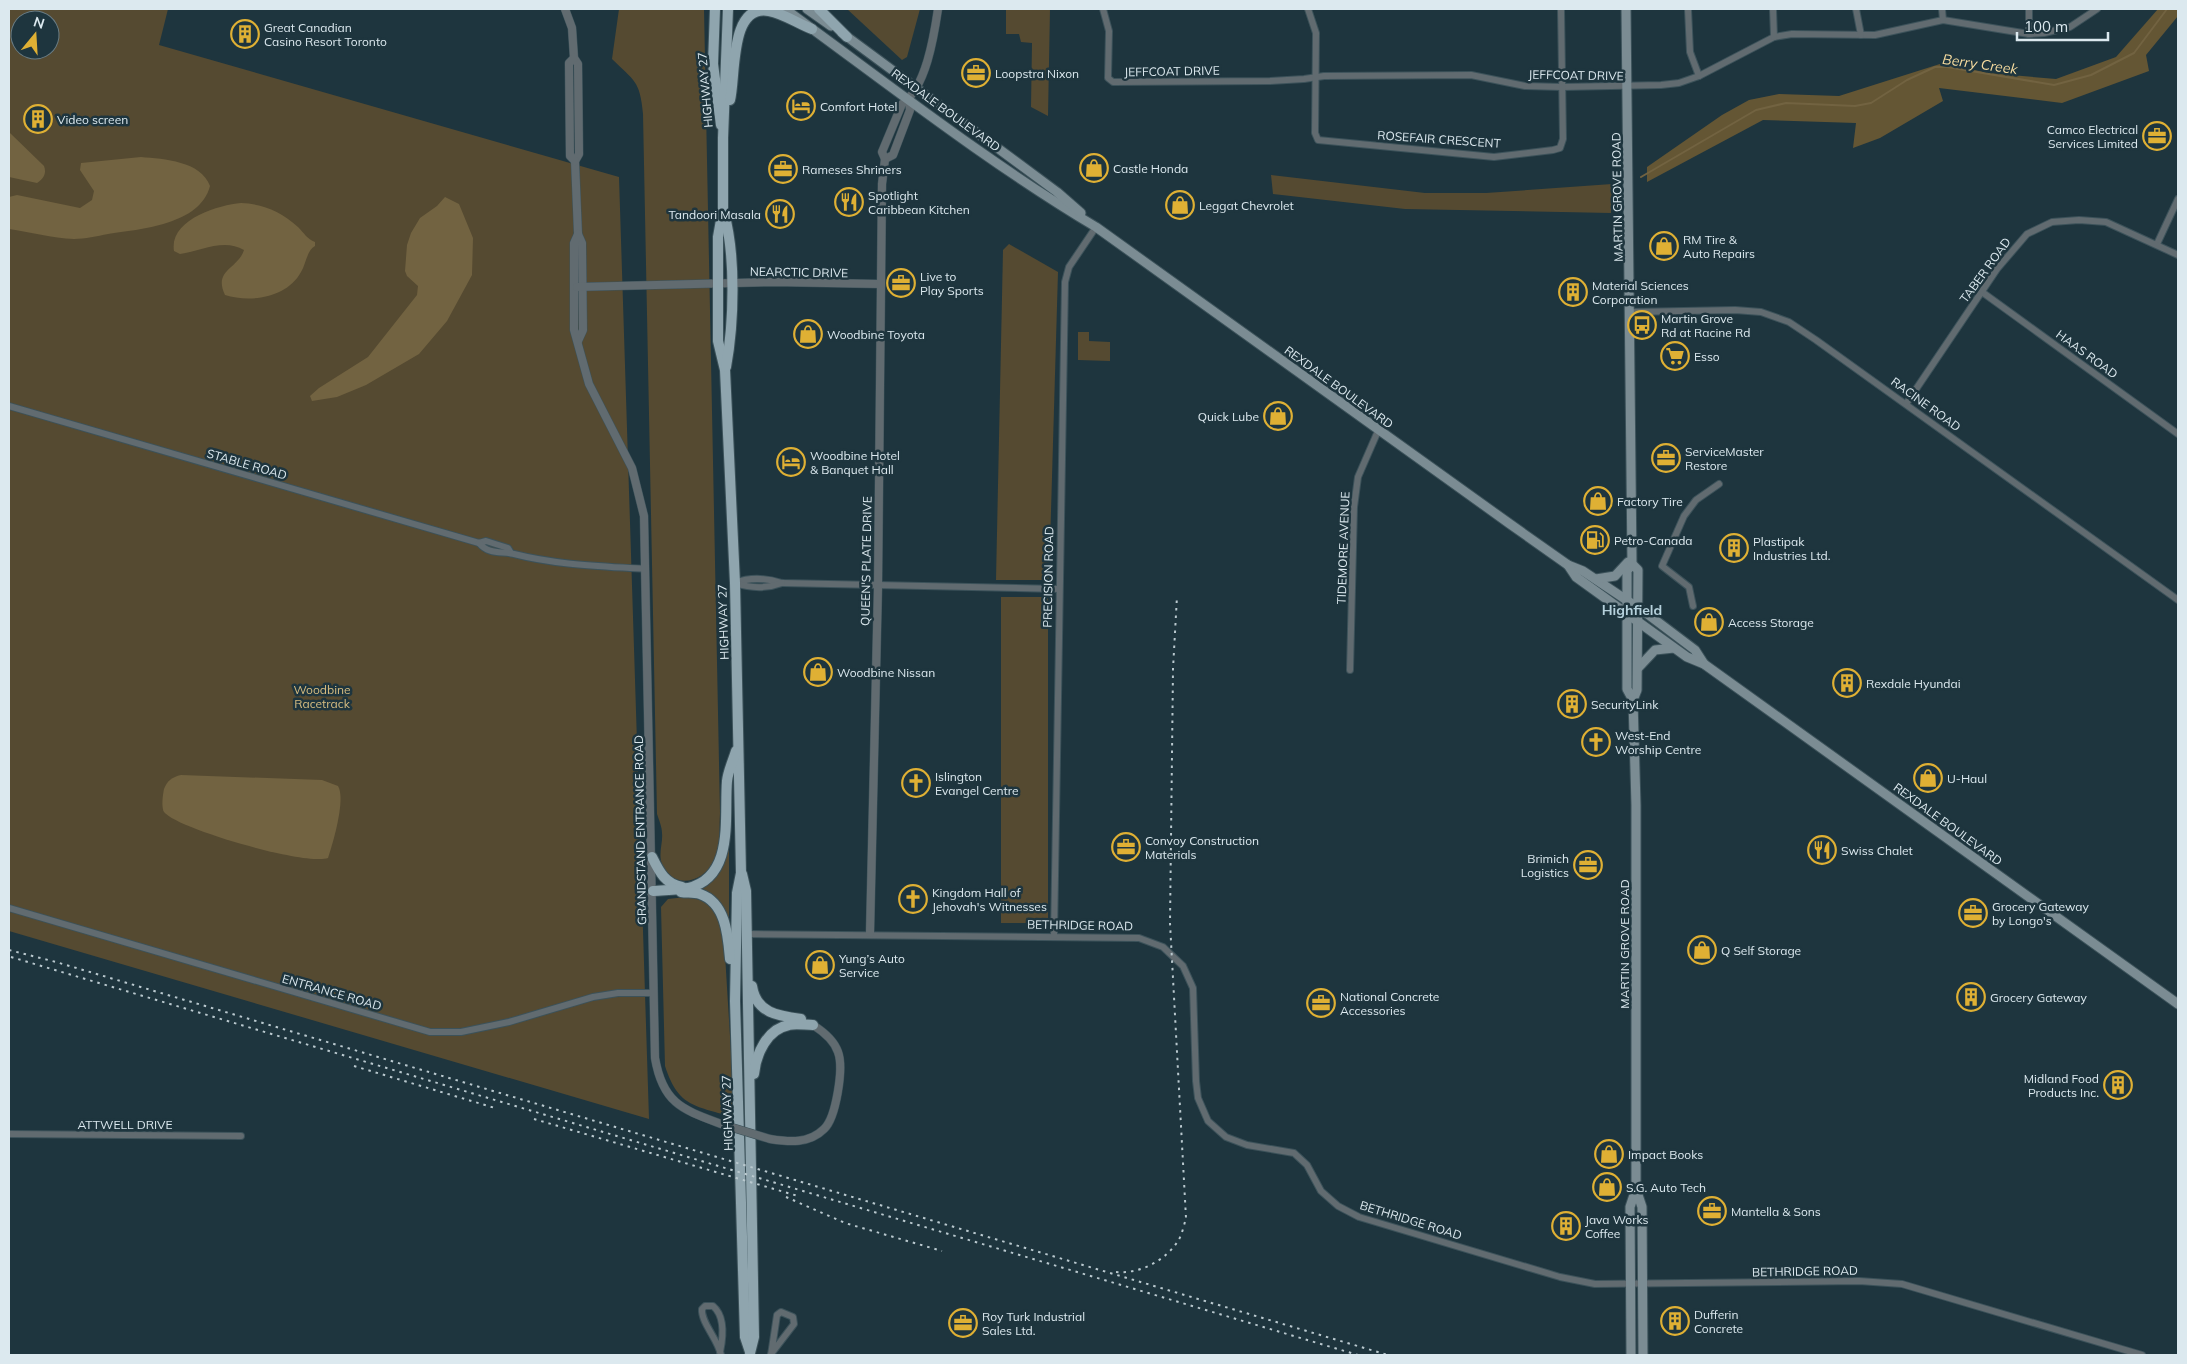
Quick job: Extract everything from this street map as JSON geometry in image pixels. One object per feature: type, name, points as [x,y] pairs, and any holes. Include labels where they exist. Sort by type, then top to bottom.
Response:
[{"type":"main road","name":"HIGHWAY 27","points":[[714,9],[713,64],[723,138]]},
{"type":"main road","name":"HIGHWAY 27","points":[[728,9],[723,138],[724,209],[718,238],[718,341],[725,370],[735,583],[741,873],[737,893],[735,1001],[745,1337],[750,1354]]},
{"type":"main road","name":"REXDALE BOULEVARD","points":[[785,9],[909,100],[1051,200],[1096,227],[1378,431],[1568,565],[1596,579],[1638,607],[1695,650],[1704,664]]},
{"type":"main road","name":"REXDALE BOULEVARD","points":[[807,9],[917,87],[1057,192],[1096,227]]},
{"type":"main road","points":[[819,9],[847,37]]},
{"type":"main road","name":"MARTIN GROVE ROAD","points":[[1626,9],[1631,312],[1632,561],[1627,571],[1626,612],[1627,689],[1633,700]]},
{"type":"main road","points":[[725,115],[733,89],[737,40],[744,21],[754,13],[767,10],[812,29]]},
{"type":"main road","name":"HIGHWAY 27","points":[[724,209],[731,237],[731,341],[725,370]]},
{"type":"main road","points":[[1596,579],[1615,576],[1632,561]]},
{"type":"main road","name":"MARTIN GROVE ROAD","points":[[1632,561],[1638,570],[1638,668],[1637,690],[1633,700],[1636,805],[1636,1189],[1642,1207],[1642,1355]]},
{"type":"main road","name":"REXDALE BOULEVARD","points":[[1568,565],[1576,577],[1638,620],[1674,648],[1687,657],[1704,664],[2178,1004]]},
{"type":"main road","points":[[1638,668],[1655,650],[1674,648]]},
{"type":"main road","points":[[653,891],[688,888],[710,876],[722,856],[727,779],[739,743]]},
{"type":"main road","points":[[652,857],[668,881],[688,888]]},
{"type":"main road","name":"HIGHWAY 27","points":[[741,873],[746,890],[748,950],[754,1337],[750,1354]]},
{"type":"main road","points":[[676,889],[682,892],[701,894],[719,909],[724,920],[729,945],[735,1001]]},
{"type":"main road","points":[[748,950],[753,993],[758,1004],[769,1014],[801,1020],[813,1025]]},
{"type":"main road","points":[[750,1114],[755,1065],[761,1047],[776,1030],[788,1025],[813,1025]]},
{"type":"main road","name":"MARTIN GROVE ROAD","points":[[1631,1355],[1630,1207],[1636,1189]]},
{"type":"street","name":"GRANDSTAND ENTRANCE ROAD","points":[[564,9],[572,28],[574,58],[569,64],[570,156],[575,161],[578,234],[574,243],[578,287],[574,330],[589,384],[625,450],[638,488],[644,516],[655,1058],[657,1072],[668,1094],[679,1107],[724,1125],[770,1139],[802,1141],[824,1129],[833,1116],[841,1065],[839,1053],[823,1031],[813,1025]]},
{"type":"street","name":"QUEEN'S PLATE DRIVE","points":[[870,933],[878,587],[880,284],[882,184],[885,159],[882,152],[902,104],[909,100],[917,87],[934,36],[938,9]]},
{"type":"street","name":"JEFFCOAT DRIVE","points":[[1104,9],[1109,31],[1108,78],[1113,82],[1270,81],[1316,77],[1472,75],[1525,86],[1562,88],[1628,88],[1679,83],[1699,76],[1774,36],[1792,34],[1861,35],[1888,33],[1943,20],[2029,34],[2044,33],[2070,27],[2097,9]]},
{"type":"street","points":[[1308,9],[1316,33],[1316,77]]},
{"type":"street","points":[[1561,9],[1562,88]]},
{"type":"street","points":[[1688,9],[1690,52],[1699,76]]},
{"type":"street","points":[[1773,9],[1774,36]]},
{"type":"street","points":[[1856,9],[1861,35]]},
{"type":"street","points":[[1942,9],[1943,20]]},
{"type":"street","points":[[2029,9],[2029,34]]},
{"type":"street","name":"ROSEFAIR CRESCENT","points":[[1316,77],[1315,133],[1318,140],[1494,157],[1560,148],[1562,139],[1562,88]]},
{"type":"street","name":"QUEEN'S PLATE DRIVE","points":[[885,159],[893,155],[910,110],[909,100]]},
{"type":"street","points":[[2157,244],[2178,198]]},
{"type":"street","name":"TABER ROAD","points":[[1906,404],[1982,292],[2027,234],[2052,222],[2079,220],[2106,222],[2178,255]]},
{"type":"street","name":"PRECISION ROAD","points":[[1054,936],[1065,282],[1069,267],[1096,227]]},
{"type":"street","name":"NEARCTIC DRIVE","points":[[578,287],[731,283],[880,284]]},
{"type":"street","name":"HAAS ROAD","points":[[1982,292],[2178,434]]},
{"type":"street","name":"RACINE ROAD","points":[[1631,312],[1735,310],[1761,312],[1789,322],[2178,600]]},
{"type":"street","name":"STABLE ROAD","points":[[9,406],[479,543],[486,541],[508,548],[511,553],[535,560],[645,569]]},
{"type":"street","name":"TIDEMORE AVENUE","points":[[1350,670],[1354,507],[1358,477],[1378,431]]},
{"type":"street","points":[[1693,606],[1689,587],[1662,566],[1684,516],[1696,500],[1719,484]]},
{"type":"street","points":[[735,583],[746,578],[772,580],[782,583],[878,587],[1059,589]]},
{"type":"street","name":"ENTRANCE ROAD","points":[[9,908],[430,1032],[462,1032],[509,1022],[593,997],[618,993],[654,993]]},
{"type":"street","name":"BETHRIDGE ROAD","points":[[747,934],[870,933],[1139,938],[1163,947],[1183,966],[1193,988],[1196,1081],[1198,1098],[1208,1121],[1226,1137],[1247,1145],[1294,1153],[1307,1165],[1321,1191],[1338,1206],[1359,1217],[1560,1277],[1595,1284],[1859,1281],[1902,1284],[2142,1355]]},
{"type":"street","name":"ATTWELL DRIVE","points":[[9,1134],[241,1136]]},
{"type":"street","points":[[705,1306],[713,1306],[719,1314],[723,1338],[720,1354],[717,1340],[703,1318],[702,1309],[705,1306]]},
{"type":"street","points":[[781,1312],[790,1314],[793,1317],[794,1324],[771,1355],[777,1315],[781,1312]]},
{"type":"green space","name":"Woodbine Racetrack","points":[[9,9],[168,9],[159,45],[619,177],[649,1119],[9,931]]},
{"type":"green space","points":[[619,9],[704,9],[720,813],[719,843],[715,859],[703,874],[687,881],[672,877],[665,871],[660,854],[662,831],[657,814],[643,114],[638,87],[631,77],[612,59]]},
{"type":"green space","points":[[847,9],[920,9],[907,57],[902,60]]},
{"type":"green space","points":[[1006,9],[1050,9],[1048,116],[1031,107],[1032,43],[1021,42],[1019,34],[1006,34]]},
{"type":"green space","points":[[1271,175],[1425,193],[1486,193],[1612,184],[1611,213],[1405,209],[1273,194]]},
{"type":"green space","points":[[1009,244],[1058,272],[1049,580],[996,580],[1003,250]]},
{"type":"green space","points":[[1078,332],[1089,332],[1089,341],[1110,342],[1110,361],[1078,360]]},
{"type":"green space","points":[[1001,597],[1048,597],[1048,923],[1001,923]]},
{"type":"green space","points":[[729,848],[729,925],[696,890],[719,873]]},
{"type":"green space","points":[[686,897],[704,901],[714,908],[722,928],[735,1118],[699,1107],[683,1098],[670,1080],[665,1066],[661,907],[668,899]]},
{"type":"shaded area","points":[[2158,9],[2178,9],[2178,16],[2146,55],[2149,71],[2062,103],[1939,88],[1943,101],[1880,138],[1853,148],[1856,123],[1763,120],[1647,182],[1647,167],[1722,115],[1749,100],[1779,94],[1839,96],[1943,63],[1988,73],[2056,79],[2116,57]]},
{"type":"shaded area","points":[[9,132],[44,166],[44,176],[37,183],[9,177]]},
{"type":"shaded area","points":[[141,157],[171,160],[199,171],[210,186],[204,199],[182,217],[167,223],[87,238],[74,239],[9,229],[9,197],[17,195],[80,208],[92,200],[94,191],[80,170],[81,163]]},
{"type":"shaded area","points":[[445,197],[459,204],[473,238],[472,275],[447,321],[419,354],[366,385],[337,397],[312,401],[310,396],[319,388],[368,357],[417,295],[418,286],[407,276],[405,271],[407,245],[411,233],[420,218],[437,206]]},
{"type":"shaded area","points":[[241,203],[257,205],[278,213],[291,221],[308,238],[315,242],[315,246],[310,251],[303,269],[295,281],[277,293],[256,298],[225,295],[222,287],[224,275],[237,262],[244,250],[229,245],[220,245],[180,254],[174,251],[174,240],[187,223],[208,211]]},
{"type":"shaded area","points":[[181,775],[322,780],[338,786],[341,801],[340,811],[328,858],[295,857],[270,851],[216,836],[174,819],[164,812],[162,800],[165,786],[168,782]]},
{"type":"waterway","name":"Berry Creek","points":[[1641,177],[1756,110],[1786,103],[1855,106],[1871,103],[1907,80],[1935,67],[1947,67],[2054,85],[2091,75],[2134,53],[2167,9]]},
{"type":"railway","points":[[1116,1272],[1134,1271],[1143,1268],[1166,1255],[1178,1241],[1186,1218],[1170,923],[1173,669],[1177,596]]},
{"type":"railway","points":[[9,950],[56,962],[1388,1355]]},
{"type":"railway","points":[[11,957],[1358,1355]]},
{"type":"railway","points":[[354,1066],[495,1108]]},
{"type":"railway","points":[[534,1119],[798,1196]]},
{"type":"railway","points":[[786,1197],[845,1223],[942,1251]]},
{"type":"place","name":"Great Canadian Casino Resort Toronto","points":[[245,34]]},
{"type":"place","name":"Loopstra Nixon","points":[[976,73]]},
{"type":"place","name":"Comfort Hotel","points":[[801,106]]},
{"type":"place","name":"Video screen","points":[[38,119]]},
{"type":"place","name":"Camco Electrical Services Limited","points":[[2157,136]]},
{"type":"place","name":"Castle Honda","points":[[1094,168]]},
{"type":"place","name":"Rameses Shriners","points":[[783,169]]},
{"type":"place","name":"Spotlight Caribbean Kitchen","points":[[849,202]]},
{"type":"place","name":"Leggat Chevrolet","points":[[1180,205]]},
{"type":"place","name":"Tandoori Masala","points":[[780,214]]},
{"type":"place","name":"RM Tire & Auto Repairs","points":[[1664,246]]},
{"type":"place","name":"Live to Play Sports","points":[[901,283]]},
{"type":"place","name":"Material Sciences Corporation","points":[[1573,292]]},
{"type":"place","name":"Martin Grove Rd at Racine Rd","points":[[1642,325]]},
{"type":"place","name":"Woodbine Toyota","points":[[808,334]]},
{"type":"place","name":"Esso","points":[[1675,356]]},
{"type":"place","name":"Quick Lube","points":[[1278,416]]},
{"type":"place","name":"ServiceMaster Restore","points":[[1666,458]]},
{"type":"place","name":"Woodbine Hotel & Banquet Hall","points":[[791,462]]},
{"type":"place","name":"Factory Tire","points":[[1598,501]]},
{"type":"place","name":"Petro-Canada","points":[[1595,540]]},
{"type":"place","name":"Plastipak Industries Ltd.","points":[[1734,548]]},
{"type":"place","name":"Access Storage","points":[[1709,622]]},
{"type":"place","name":"Woodbine Nissan","points":[[818,672]]},
{"type":"place","name":"Rexdale Hyundai","points":[[1847,683]]},
{"type":"place","name":"SecurityLink","points":[[1572,704]]},
{"type":"place","name":"West-End Worship Centre","points":[[1596,742]]},
{"type":"place","name":"U-Haul","points":[[1928,778]]},
{"type":"place","name":"Islington Evangel Centre","points":[[916,783]]},
{"type":"place","name":"Convoy Construction Materials","points":[[1126,847]]},
{"type":"place","name":"Swiss Chalet","points":[[1822,850]]},
{"type":"place","name":"Brimich Logistics","points":[[1588,865]]},
{"type":"place","name":"Kingdom Hall of Jehovah's Witnesses","points":[[913,899]]},
{"type":"place","name":"Grocery Gateway by Longo's","points":[[1973,913]]},
{"type":"place","name":"Q Self Storage","points":[[1702,950]]},
{"type":"place","name":"Yung’s Auto Service","points":[[820,965]]},
{"type":"place","name":"Grocery Gateway","points":[[1971,997]]},
{"type":"place","name":"National Concrete Accessories","points":[[1321,1003]]},
{"type":"place","name":"Midland Food Products Inc.","points":[[2118,1085]]},
{"type":"place","name":"Impact Books","points":[[1609,1154]]},
{"type":"place","name":"S.G. Auto Tech","points":[[1607,1187]]},
{"type":"place","name":"Mantella & Sons","points":[[1712,1211]]},
{"type":"place","name":"Java Works Coffee","points":[[1566,1226]]},
{"type":"place","name":"Dufferin Concrete","points":[[1675,1321]]},
{"type":"place","name":"Roy Turk Industrial Sales Ltd.","points":[[963,1323]]},
{"type":"district","name":"Highfield","points":[[1632,610]]}]
